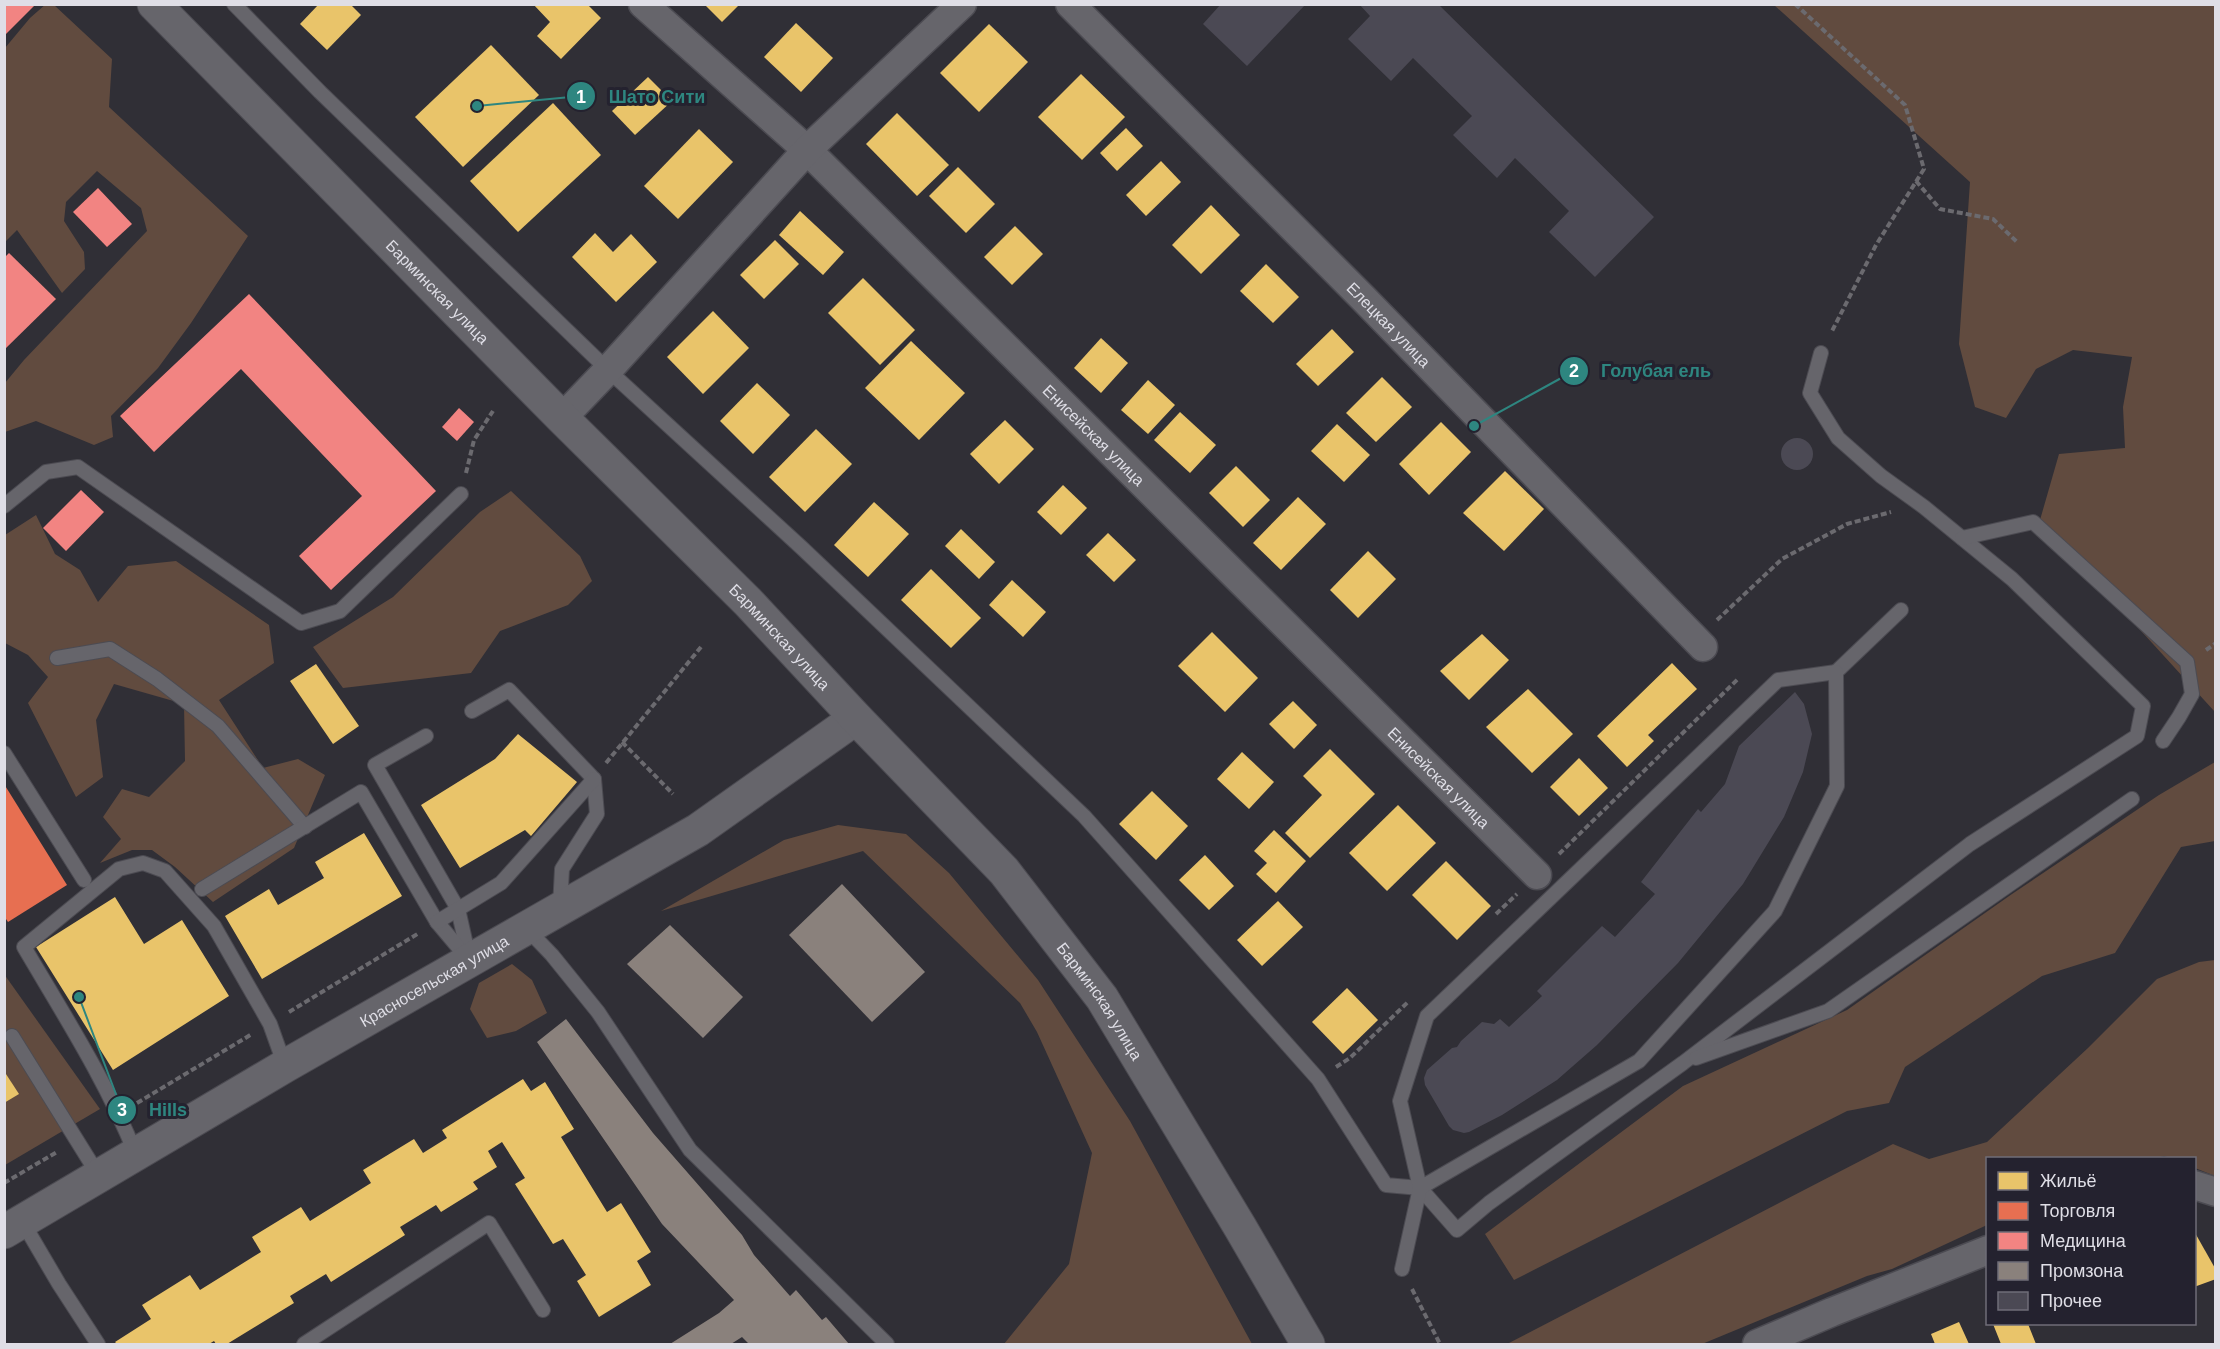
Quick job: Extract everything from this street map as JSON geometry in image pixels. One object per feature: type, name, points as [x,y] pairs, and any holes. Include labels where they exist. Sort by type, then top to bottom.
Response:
[{"type":"main road","name":"Барминская улица","points":[[154,4],[562,418],[748,602],[1004,871],[1102,998],[1308,1344]]},
{"type":"main road","name":"Красносельская улица","points":[[14,1226],[285,1066],[698,830],[856,718]]},
{"type":"street","name":"Енисейская улица","points":[[644,4],[807,150],[1537,875]]},
{"type":"street","points":[[562,418],[807,150],[962,4]]},
{"type":"street","name":"Елецкая улица","points":[[1070,4],[1356,291],[1700,643]]},
{"type":"street","points":[[2196,1186],[2216,1192]]},
{"type":"street","points":[[1757,1344],[1986,1251]]},
{"type":"lane","points":[[234,4],[329,100],[608,370],[802,548],[1084,816],[1318,1079],[1386,1185],[1420,1188],[1639,1061],[1775,910],[1838,786],[1836,672]]},
{"type":"lane","points":[[1420,1188],[1457,1230],[1489,1203],[1683,1063],[1970,844],[2137,736],[2143,706],[2012,579],[1921,505],[1881,476],[1838,438],[1810,393],[1821,353]]},
{"type":"lane","points":[[4,506],[46,472],[78,467],[302,623],[340,611],[461,494]]},
{"type":"lane","points":[[1962,538],[2032,522],[2187,662],[2192,694],[2163,741]]},
{"type":"lane","points":[[1402,1269],[1420,1188],[1400,1101],[1427,1016],[1778,680],[1836,672],[1901,610]]},
{"type":"lane","points":[[57,658],[110,649],[157,679],[218,726],[305,827]]},
{"type":"lane","points":[[472,711],[508,690],[594,779],[597,814],[562,869],[560,909]]},
{"type":"lane","points":[[426,736],[375,765],[458,909],[469,960]]},
{"type":"lane","points":[[4,753],[84,880]]},
{"type":"lane","points":[[437,921],[501,883],[594,779]]},
{"type":"lane","points":[[202,889],[362,792],[437,921],[469,960]]},
{"type":"lane","points":[[1683,1063],[1828,1011],[2132,799]]},
{"type":"lane","points":[[136,1155],[120,1113],[24,947],[118,869],[143,862],[165,871],[214,926],[270,1024],[285,1066]]},
{"type":"lane","points":[[526,928],[552,955],[598,1012],[690,1150],[887,1344]]},
{"type":"lane","points":[[12,1036],[99,1176]]},
{"type":"lane","points":[[304,1344],[489,1223],[543,1310]]},
{"type":"lane","points":[[14,1226],[59,1284],[98,1344]]},
{"type":"path","points":[[1795,4],[1905,105],[1924,169],[1876,245],[1821,353]]},
{"type":"path","points":[[1916,181],[1940,209],[1993,219],[2017,242]]},
{"type":"path","points":[[461,494],[474,440],[493,411]]},
{"type":"path","points":[[1700,643],[1782,559],[1847,524],[1921,505]]},
{"type":"path","points":[[594,779],[701,647]]},
{"type":"path","points":[[622,742],[673,794]]},
{"type":"path","points":[[120,1113],[437,921]]},
{"type":"path","points":[[4,1183],[76,1140]]},
{"type":"path","points":[[1402,1269],[1440,1344]]},
{"type":"shaded area","points":[[46,4],[54,5],[112,59],[109,107],[248,236],[191,323],[158,368],[111,416],[113,437],[94,445],[36,421],[5,432],[5,383],[24,360],[147,231],[141,208],[97,171],[66,202],[64,221],[84,252],[85,269],[62,293],[17,230],[5,242],[5,48],[30,18]]},
{"type":"shaded area","points":[[1774,5],[2215,5],[2215,712],[2040,520],[2059,454],[2125,448],[2123,407],[2132,357],[2073,350],[2036,369],[2006,418],[1975,407],[1959,344],[1970,182]]},
{"type":"shaded area","points":[[511,491],[580,556],[592,581],[568,605],[500,631],[471,673],[343,688],[313,647],[393,597],[480,512]]},
{"type":"shaded area","points":[[36,515],[55,554],[80,570],[98,602],[128,566],[176,561],[269,625],[274,663],[219,700],[263,768],[298,759],[325,775],[294,848],[213,902],[175,867],[152,850],[132,850],[100,863],[121,839],[103,817],[122,789],[149,797],[185,761],[184,704],[114,684],[96,720],[103,777],[76,797],[28,703],[48,677],[28,655],[5,643],[5,535]]},
{"type":"shaded area","points":[[2215,762],[2215,841],[2181,847],[2115,953],[2042,976],[1905,1067],[1889,1103],[1847,1111],[1514,1280],[1485,1234],[1683,1086],[1847,1010],[2012,894],[2159,795]]},
{"type":"shaded area","points":[[838,825],[906,834],[949,873],[1038,980],[1130,1121],[1252,1344],[1004,1344],[1069,1264],[1092,1153],[1037,1032],[1020,1003],[863,851],[661,911],[784,840]]},
{"type":"shaded area","points":[[2215,960],[2215,1176],[2196,1168],[2196,1157],[1986,1157],[1986,1225],[1892,1269],[1867,1276],[1702,1344],[1507,1344],[1893,1144],[1929,1159],[1987,1142],[2088,1048],[2157,979],[2199,962]]},
{"type":"shaded area","points":[[512,964],[532,980],[547,1013],[516,1031],[487,1038],[470,1009],[479,983]]},
{"type":"shaded area","points":[[4,974],[100,1109],[5,1165],[4,1165]]},
{"type":"building: Жильё","points":[[319,4],[350,4],[361,15],[327,50],[300,24]]},
{"type":"building: Жильё","points":[[533,4],[587,4],[601,18],[561,59],[537,36],[550,22]]},
{"type":"building: Жильё","points":[[704,4],[740,4],[722,22]]},
{"type":"building: Жильё","points":[[796,23],[833,58],[801,92],[764,57]]},
{"type":"building: Жильё","points":[[989,24],[1028,62],[979,112],[940,73]]},
{"type":"building: Жильё","points":[[491,45],[539,95],[463,167],[415,117]]},
{"type":"building: Жильё","points":[[1081,74],[1125,117],[1082,160],[1038,117]]},
{"type":"building: Жильё","points":[[648,77],[672,101],[635,135],[612,111]]},
{"type":"building: Жильё","points":[[553,103],[601,155],[518,232],[470,181]]},
{"type":"building: Жильё","points":[[897,113],[949,165],[917,196],[866,144]]},
{"type":"building: Жильё","points":[[1126,128],[1143,146],[1117,171],[1100,153]]},
{"type":"building: Жильё","points":[[699,129],[733,162],[678,219],[644,186]]},
{"type":"building: Жильё","points":[[1161,161],[1181,182],[1146,216],[1126,195]]},
{"type":"building: Жильё","points":[[958,167],[995,204],[966,233],[929,196]]},
{"type":"building: Жильё","points":[[1211,205],[1240,235],[1201,274],[1172,245]]},
{"type":"building: Жильё","points":[[800,211],[844,252],[823,275],[779,235]]},
{"type":"building: Жильё","points":[[1015,226],[1043,254],[1012,285],[984,257]]},
{"type":"building: Жильё","points":[[595,233],[613,252],[631,234],[657,262],[616,302],[572,257]]},
{"type":"building: Жильё","points":[[775,240],[799,264],[764,299],[740,275]]},
{"type":"building: Жильё","points":[[1266,264],[1299,297],[1273,323],[1240,291]]},
{"type":"building: Жильё","points":[[863,278],[915,330],[880,365],[828,313]]},
{"type":"building: Жильё","points":[[713,311],[749,348],[703,394],[667,357]]},
{"type":"building: Жильё","points":[[1332,329],[1354,352],[1318,386],[1296,364]]},
{"type":"building: Жильё","points":[[1101,338],[1128,363],[1101,393],[1074,368]]},
{"type":"building: Жильё","points":[[911,341],[965,393],[919,440],[865,388]]},
{"type":"building: Жильё","points":[[1382,377],[1412,407],[1376,442],[1346,413]]},
{"type":"building: Жильё","points":[[1148,380],[1175,405],[1148,434],[1121,410]]},
{"type":"building: Жильё","points":[[757,383],[790,415],[753,454],[720,421]]},
{"type":"building: Жильё","points":[[1180,412],[1216,445],[1190,473],[1154,440]]},
{"type":"building: Жильё","points":[[1005,420],[1034,449],[999,484],[970,454]]},
{"type":"building: Жильё","points":[[1441,422],[1471,452],[1429,495],[1399,464]]},
{"type":"building: Жильё","points":[[1337,424],[1370,455],[1344,482],[1311,451]]},
{"type":"building: Жильё","points":[[816,429],[852,464],[805,512],[769,477]]},
{"type":"building: Жильё","points":[[1236,466],[1270,500],[1243,527],[1209,493]]},
{"type":"building: Жильё","points":[[1505,471],[1544,509],[1504,551],[1463,513]]},
{"type":"building: Жильё","points":[[1063,485],[1087,508],[1061,535],[1037,512]]},
{"type":"building: Жильё","points":[[1298,497],[1326,524],[1281,570],[1253,543]]},
{"type":"building: Жильё","points":[[874,502],[909,534],[868,577],[834,545]]},
{"type":"building: Жильё","points":[[961,529],[995,562],[979,579],[945,546]]},
{"type":"building: Жильё","points":[[1108,533],[1136,560],[1114,582],[1086,555]]},
{"type":"building: Жильё","points":[[1368,551],[1396,579],[1358,618],[1330,590]]},
{"type":"building: Жильё","points":[[931,569],[981,618],[951,648],[901,600]]},
{"type":"building: Жильё","points":[[1012,580],[1046,612],[1023,637],[989,605]]},
{"type":"building: Жильё","points":[[1212,632],[1258,678],[1225,712],[1178,666]]},
{"type":"building: Жильё","points":[[1482,634],[1509,660],[1469,700],[1440,671]]},
{"type":"building: Жильё","points":[[1672,663],[1697,689],[1648,735],[1654,741],[1627,767],[1597,736]]},
{"type":"building: Жильё","points":[[316,664],[359,726],[333,744],[290,681]]},
{"type":"building: Жильё","points":[[1528,689],[1573,734],[1532,773],[1486,727]]},
{"type":"building: Жильё","points":[[1293,701],[1317,725],[1294,749],[1269,724]]},
{"type":"building: Жильё","points":[[518,734],[577,782],[531,836],[525,830],[460,868],[421,805],[495,759]]},
{"type":"building: Жильё","points":[[1330,749],[1375,794],[1310,858],[1285,833],[1322,795],[1303,776]]},
{"type":"building: Жильё","points":[[1242,752],[1274,782],[1249,809],[1217,779]]},
{"type":"building: Жильё","points":[[1579,758],[1608,788],[1579,816],[1550,787]]},
{"type":"building: Жильё","points":[[1152,791],[1188,826],[1156,860],[1119,824]]},
{"type":"building: Жильё","points":[[1398,805],[1436,843],[1387,891],[1349,853]]},
{"type":"building: Жильё","points":[[1274,830],[1306,861],[1276,893],[1256,874],[1267,863],[1254,851]]},
{"type":"building: Жильё","points":[[364,833],[402,896],[262,979],[225,916],[269,889],[278,905],[324,878],[315,862]]},
{"type":"building: Жильё","points":[[1205,855],[1234,886],[1209,910],[1179,880]]},
{"type":"building: Жильё","points":[[1446,861],[1491,906],[1457,940],[1412,895]]},
{"type":"building: Жильё","points":[[115,897],[144,944],[182,920],[229,996],[113,1070],[36,947]]},
{"type":"building: Жильё","points":[[1278,901],[1303,927],[1262,966],[1237,940]]},
{"type":"building: Жильё","points":[[1347,988],[1378,1020],[1343,1054],[1312,1022]]},
{"type":"building: Жильё","points":[[4,1071],[19,1094],[4,1103]]},
{"type":"building: Жильё","points":[[523,1079],[531,1091],[545,1082],[574,1129],[561,1137],[607,1212],[621,1203],[651,1252],[637,1261],[651,1285],[599,1317],[577,1281],[586,1275],[563,1239],[553,1244],[515,1184],[525,1178],[502,1142],[488,1151],[497,1167],[473,1182],[478,1189],[441,1212],[436,1205],[400,1227],[405,1235],[331,1282],[326,1274],[290,1296],[294,1303],[227,1344],[216,1344],[214,1341],[209,1344],[117,1344],[115,1342],[151,1319],[142,1305],[190,1275],[200,1290],[261,1252],[252,1237],[301,1207],[310,1221],[371,1183],[363,1170],[414,1139],[423,1153],[447,1138],[442,1130]]},
{"type":"building: Жильё","points":[[2196,1235],[2216,1270],[2216,1279],[2196,1286]]},
{"type":"building: Жильё","points":[[1959,1322],[1969,1344],[1935,1344],[1931,1334]]},
{"type":"building: Жильё","points":[[1993,1325],[2028,1325],[2036,1344],[2001,1344]]},
{"type":"building: Торговля","points":[[4,784],[67,885],[8,922],[4,916]]},
{"type":"building: Медицина","points":[[4,4],[36,4],[4,36]]},
{"type":"building: Медицина","points":[[98,188],[132,224],[107,247],[73,212]]},
{"type":"building: Медицина","points":[[9,253],[56,299],[4,350],[4,258]]},
{"type":"building: Медицина","points":[[249,294],[436,491],[331,590],[299,556],[362,496],[241,369],[154,452],[120,416]]},
{"type":"building: Медицина","points":[[459,408],[474,422],[457,441],[442,427]]},
{"type":"building: Медицина","points":[[81,490],[104,512],[66,551],[43,528]]},
{"type":"building: Промзона","points":[[842,884],[925,972],[872,1022],[789,935]]},
{"type":"building: Промзона","points":[[670,925],[743,997],[703,1038],[627,964]]},
{"type":"building: Промзона","points":[[566,1019],[653,1133],[742,1235],[754,1255],[790,1296],[796,1290],[822,1320],[826,1317],[849,1344],[749,1344],[742,1337],[731,1344],[670,1344],[719,1313],[734,1300],[662,1224],[537,1042]]},
{"type":"building: Прочее","points":[[1221,4],[1306,4],[1247,66],[1203,24]]},
{"type":"building: Прочее","points":[[1359,4],[1438,4],[1654,217],[1595,277],[1549,232],[1569,211],[1515,158],[1497,178],[1453,135],[1472,116],[1413,58],[1391,81],[1348,39],[1370,16]]},
{"type":"building: Прочее","points":[[1797,438],[1808,443],[1813,454],[1808,465],[1797,470],[1786,465],[1781,454],[1786,443]]},
{"type":"building: Прочее","points":[[1795,692],[1804,704],[1812,734],[1803,772],[1784,817],[1743,884],[1678,963],[1597,1045],[1557,1080],[1502,1115],[1469,1132],[1453,1130],[1425,1085],[1424,1078],[1427,1070],[1452,1048],[1457,1047],[1482,1022],[1494,1024],[1500,1019],[1509,1027],[1542,996],[1537,991],[1602,926],[1615,937],[1655,894],[1641,882],[1698,809],[1701,812],[1725,784],[1739,746]]},
{"type":"place","name":"Шато Сити","points":[[477,106]]},
{"type":"place","name":"Голубая ель","points":[[1474,426]]},
{"type":"place","name":"Hills","points":[[79,997]]}]
